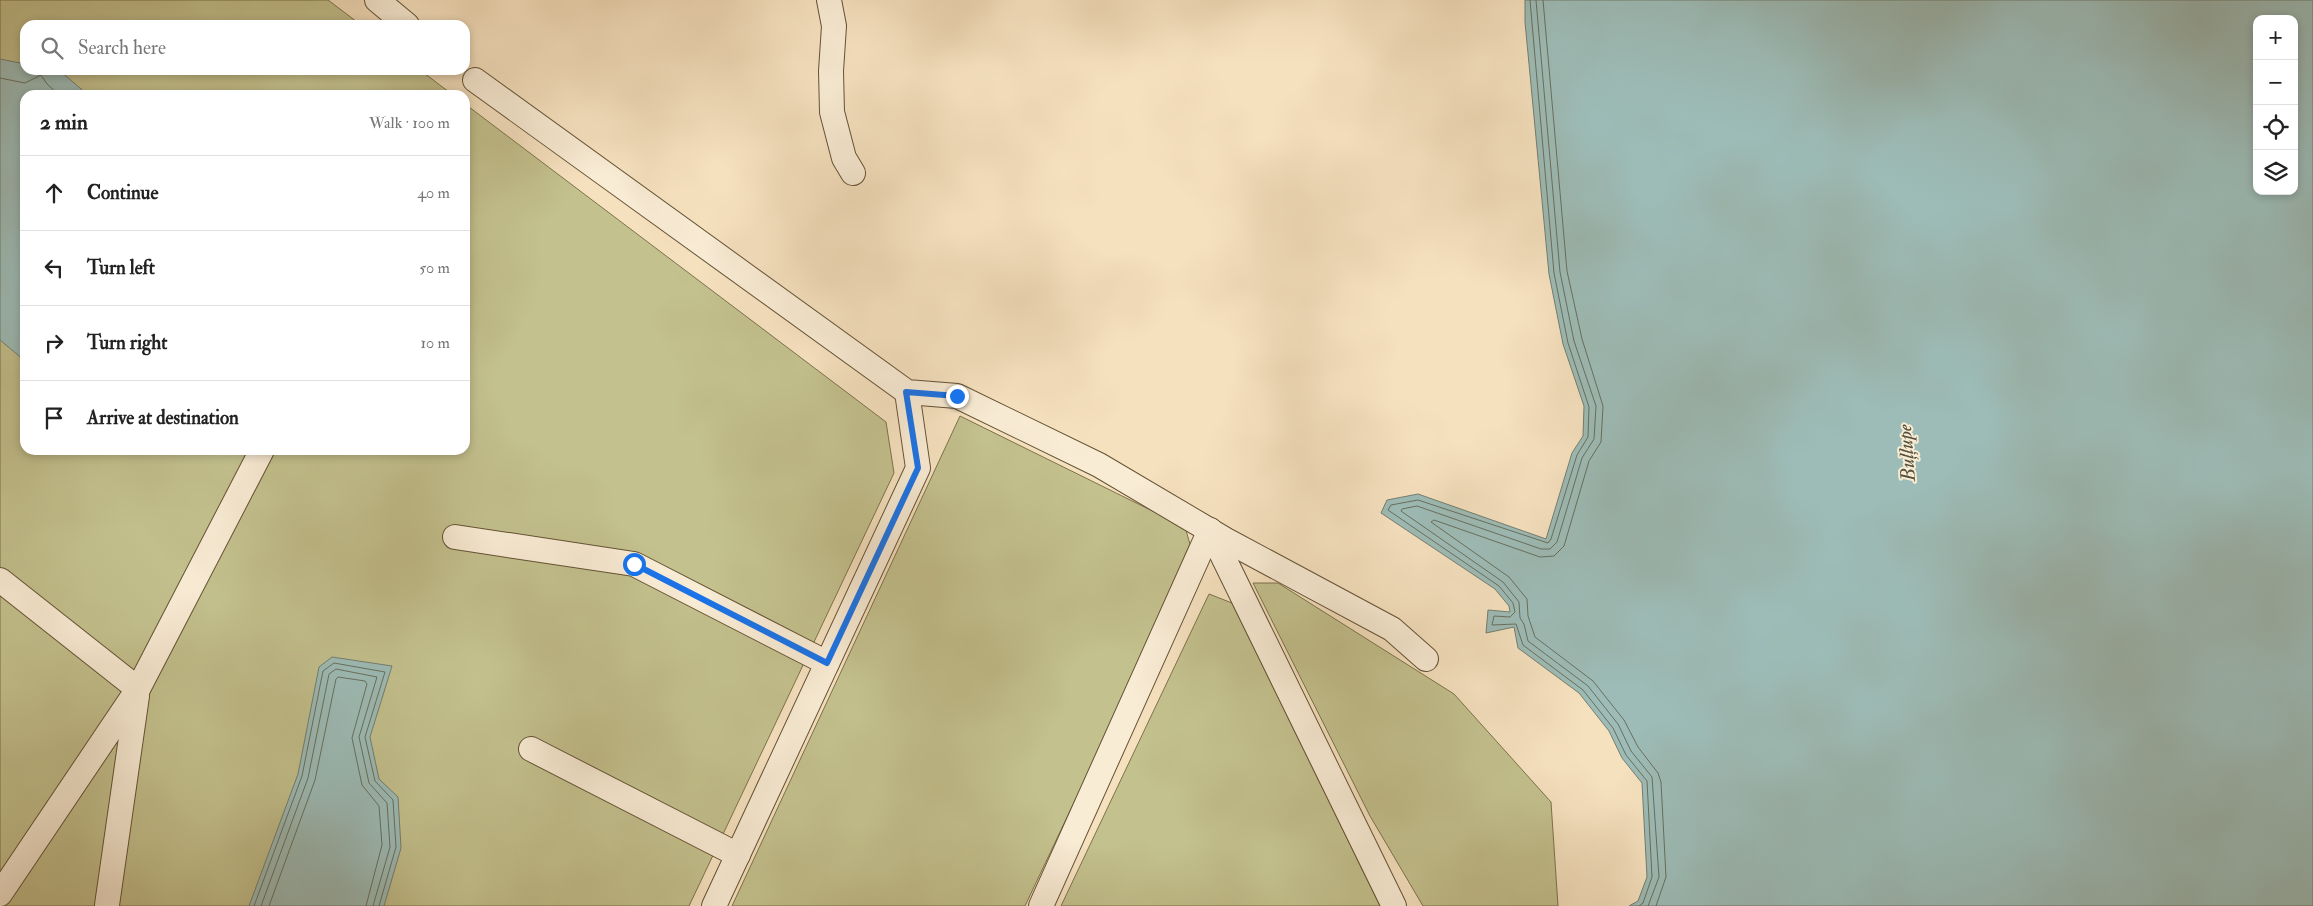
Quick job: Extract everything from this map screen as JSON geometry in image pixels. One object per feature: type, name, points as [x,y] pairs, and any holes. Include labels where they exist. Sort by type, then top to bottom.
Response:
[{"type":"lane","points":[[377,0],[401,20]]},
{"type":"lane","points":[[829,0],[834,26],[831,71],[832,112],[844,158],[852,173]]},
{"type":"lane","points":[[467,82],[906,392],[957,396],[1099,465],[1210,530],[1392,629],[1426,659]]},
{"type":"lane","points":[[714,906],[918,468],[906,392]]},
{"type":"lane","points":[[0,894],[138,689],[259,455]]},
{"type":"lane","points":[[1041,906],[1210,530]]},
{"type":"lane","points":[[1210,530],[1394,906]]},
{"type":"lane","points":[[455,537],[634,564],[827,663]]},
{"type":"lane","points":[[0,580],[138,689]]},
{"type":"lane","points":[[107,905],[138,689]]},
{"type":"lane","points":[[531,749],[738,855]]},
{"type":"shaded area","points":[[0,0],[328,0],[354,20],[20,20],[20,75],[427,75],[446,90],[20,90],[20,455],[470,455],[470,108],[886,422],[894,473],[689,906],[0,906]]},
{"type":"shaded area","points":[[960,416],[1185,527],[1190,544],[1095,758],[1025,906],[732,906]]},
{"type":"shaded area","points":[[1253,583],[1278,583],[1454,694],[1551,802],[1558,906],[1423,906],[1370,816]]},
{"type":"shaded area","points":[[1209,594],[1232,603],[1380,906],[1061,906]]},
{"type":"water","name":"Buļļupe","points":[[1525,0],[2313,0],[2313,906],[1629,906],[1638,901],[1647,877],[1642,783],[1622,758],[1609,731],[1579,693],[1518,648],[1514,627],[1486,633],[1488,610],[1510,612],[1509,606],[1495,589],[1381,513],[1387,500],[1418,494],[1546,539],[1572,453],[1583,436],[1584,406],[1563,344],[1549,274],[1525,22]]},
{"type":"water","points":[[0,59],[20,63],[20,75],[65,75],[82,90],[20,90],[20,357],[0,340]]},
{"type":"water","points":[[332,657],[392,666],[370,737],[379,779],[398,797],[401,848],[384,906],[249,906],[298,774],[319,667]]},
{"type":"route","points":[[634,564],[827,663],[918,468],[906,392],[957,396]]}]
